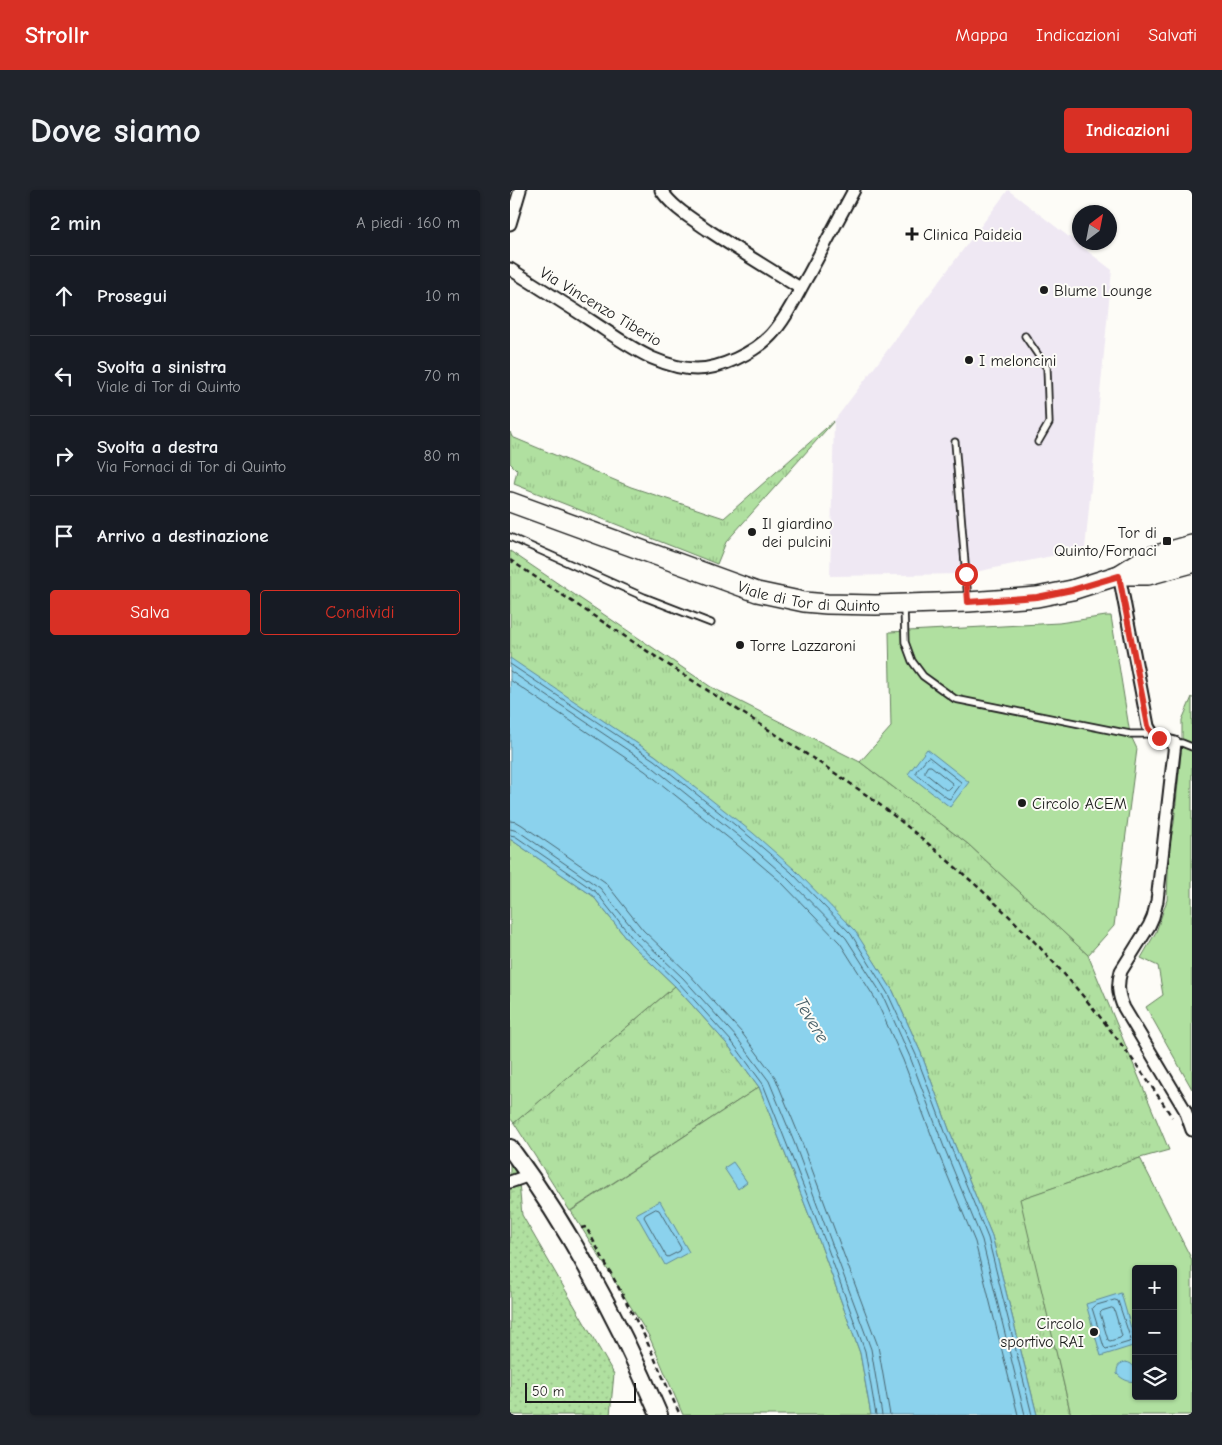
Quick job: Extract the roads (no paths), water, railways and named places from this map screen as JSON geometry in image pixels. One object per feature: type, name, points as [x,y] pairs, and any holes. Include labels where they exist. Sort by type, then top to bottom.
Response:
[{"type":"main road","name":"Viale di Tor di Quinto","points":[[510,502],[757,592],[792,600],[827,604],[968,602],[1037,597],[1072,590],[1119,576],[1148,575],[1192,563]]},
{"type":"main road","name":"Viale di Tor di Quinto","points":[[1119,576],[1146,558],[1192,544]]},
{"type":"main road","points":[[510,1148],[561,1221],[607,1304],[656,1413]]},
{"type":"street","points":[[510,224],[520,190]]},
{"type":"street","points":[[661,190],[687,216],[800,288]]},
{"type":"street","name":"Via Vincenzo Tiberio","points":[[510,269],[636,350],[682,368],[704,368],[735,359],[759,346],[772,334],[800,288],[854,190]]},
{"type":"street","points":[[1119,576],[1148,726],[1152,734],[1175,744],[1157,901],[1153,917],[1144,935],[1121,971],[1118,992],[1124,1008],[1185,1110],[1192,1130]]},
{"type":"street","points":[[510,1182],[530,1175]]},
{"type":"lane","points":[[1025,336],[1047,368],[1049,424],[1038,442]]},
{"type":"lane","points":[[955,442],[968,602]]},
{"type":"lane","points":[[510,537],[644,597],[711,623]]},
{"type":"lane","points":[[904,604],[906,642],[912,661],[923,676],[955,699],[1130,734],[1152,734]]},
{"type":"lane","points":[[1175,744],[1182,743],[1192,747]]},
{"type":"water","name":"Tevere","points":[[510,658],[656,756],[753,833],[794,869],[855,931],[893,991],[921,1053],[954,1143],[992,1236],[1037,1415],[871,1415],[860,1353],[820,1243],[759,1087],[728,1045],[675,986],[630,943],[593,896],[510,839]]},
{"type":"water","points":[[927,749],[969,782],[950,807],[908,774]]},
{"type":"water","points":[[733,1162],[747,1182],[738,1189],[724,1168]]},
{"type":"water","points":[[660,1201],[689,1252],[665,1265],[636,1214]]},
{"type":"water","points":[[1121,1293],[1132,1331],[1132,1346],[1101,1356],[1086,1304]]},
{"type":"water","points":[[1125,1362],[1132,1365],[1132,1381],[1126,1380],[1117,1374],[1118,1366]]},
{"type":"place","name":"Clinica Paideia","points":[[912,234]]},
{"type":"place","name":"Blume Lounge","points":[[1044,290]]},
{"type":"place","name":"I meloncini","points":[[969,360]]},
{"type":"place","name":"Il giardino dei pulcini","points":[[752,532]]},
{"type":"place","name":"Tor di Quinto/Fornaci","points":[[1167,541]]},
{"type":"place","name":"Torre Lazzaroni","points":[[740,645]]},
{"type":"place","name":"Circolo ACEM","points":[[1022,803]]},
{"type":"place","name":"Circolo sportivo RAI","points":[[1094,1332]]}]
